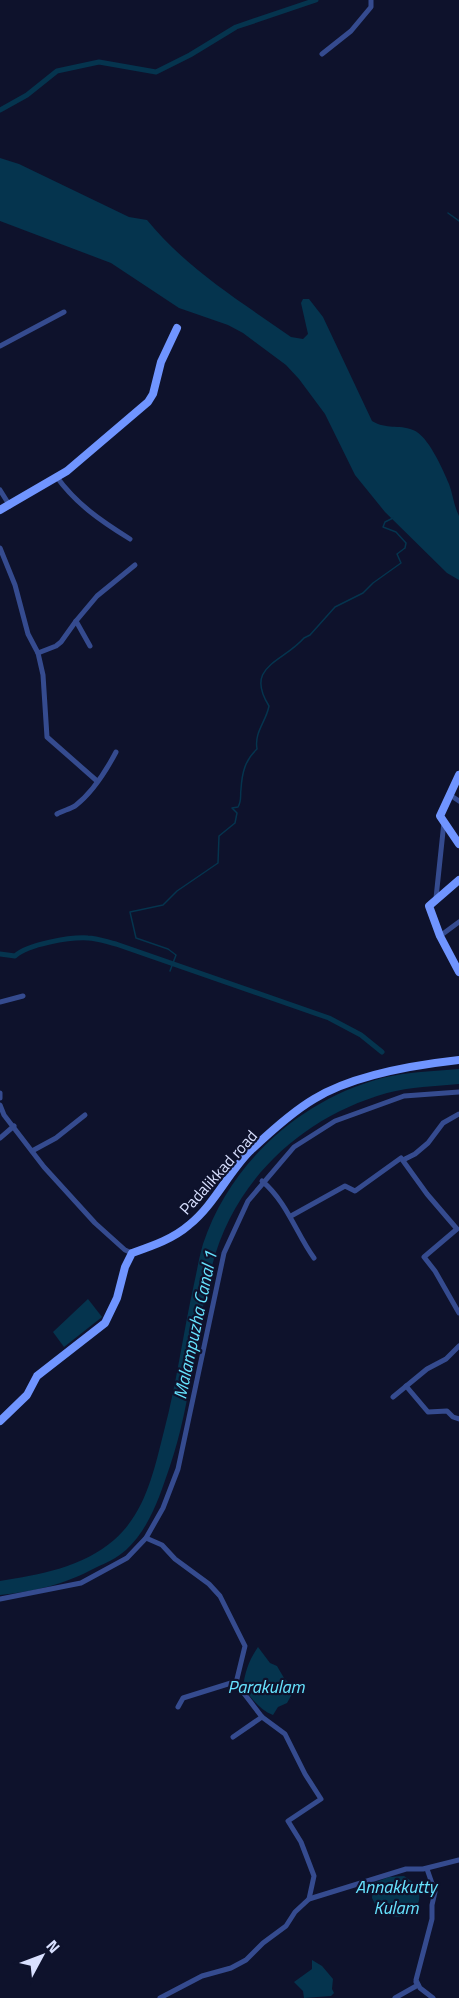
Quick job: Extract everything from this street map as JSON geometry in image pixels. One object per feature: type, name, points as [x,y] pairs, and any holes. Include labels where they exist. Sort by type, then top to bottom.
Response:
[{"type":"street","points":[[322,54],[351,31],[371,7],[370,0]]},
{"type":"street","points":[[0,346],[64,312]]},
{"type":"street","points":[[0,510],[67,471],[147,402],[153,394],[162,362],[177,328]]},
{"type":"street","points":[[56,476],[68,494],[94,516],[130,538]]},
{"type":"street","points":[[0,490],[10,506]]},
{"type":"street","points":[[0,548],[15,585],[28,634],[38,653],[43,675],[47,737],[97,781]]},
{"type":"street","points":[[38,653],[61,642],[97,596],[135,565]]},
{"type":"street","points":[[76,621],[90,646]]},
{"type":"street","points":[[57,813],[74,807],[107,769],[116,752]]},
{"type":"street","points":[[459,775],[440,816],[459,844]]},
{"type":"street","points":[[450,795],[459,801]]},
{"type":"street","points":[[436,898],[443,821]]},
{"type":"street","points":[[459,880],[429,906],[440,936],[459,972]]},
{"type":"street","points":[[440,936],[459,921]]},
{"type":"street","points":[[0,1002],[23,996]]},
{"type":"street","name":"Padalikkad road","points":[[132,1253],[162,1242],[190,1225],[250,1152],[314,1098],[377,1075],[417,1065],[459,1060]]},
{"type":"street","points":[[0,1599],[53,1590],[81,1582],[127,1558],[146,1538],[163,1508],[178,1469],[224,1253],[248,1201],[262,1181],[294,1147],[335,1120],[404,1096],[459,1092]]},
{"type":"street","points":[[0,1093],[0,1098]]},
{"type":"street","points":[[0,1106],[32,1151],[95,1223],[125,1250],[132,1253],[125,1267],[117,1299],[105,1323],[37,1376],[27,1395],[0,1421]]},
{"type":"street","points":[[291,1216],[345,1186],[355,1191],[400,1158],[404,1160],[415,1154],[428,1143],[443,1123],[459,1114]]},
{"type":"street","points":[[32,1151],[56,1138],[85,1115]]},
{"type":"street","points":[[0,1138],[14,1126]]},
{"type":"street","points":[[404,1160],[457,1229],[424,1257],[435,1271],[459,1313]]},
{"type":"street","points":[[262,1181],[291,1216],[314,1258]]},
{"type":"street","points":[[393,1397],[427,1370],[447,1359],[459,1346]]},
{"type":"street","points":[[406,1386],[428,1412],[445,1410],[459,1419]]},
{"type":"street","points":[[146,1538],[162,1545],[219,1596],[245,1646],[236,1683]]},
{"type":"street","points":[[178,1707],[183,1698],[236,1683]]},
{"type":"street","points":[[236,1683],[262,1717],[285,1734],[305,1774],[321,1799],[288,1821],[310,1862],[314,1876],[309,1899]]},
{"type":"street","points":[[233,1737],[262,1717]]},
{"type":"street","points":[[160,1998],[202,1976],[231,1968],[246,1960],[263,1943],[286,1926],[295,1912],[309,1899],[405,1869],[427,1869],[459,1860]]},
{"type":"street","points":[[395,1998],[418,1985],[416,1980],[432,1919],[435,1892],[427,1869]]},
{"type":"street","points":[[416,1980],[420,1988],[434,1998]]},
{"type":"water","points":[[0,158],[19,164],[129,217],[147,220],[179,254],[197,269],[291,337],[303,339],[308,334],[301,303],[303,299],[309,299],[323,317],[372,421],[377,424],[408,428],[419,433],[439,462],[459,516],[459,580],[447,573],[385,512],[355,475],[325,414],[286,365],[243,333],[228,325],[179,308],[111,263],[0,221]]},
{"type":"water","name":"Malampuzha Canal 1","points":[[459,1069],[459,1084],[387,1093],[327,1118],[276,1156],[255,1180],[237,1206],[222,1235],[212,1266],[177,1442],[158,1500],[142,1532],[123,1553],[72,1579],[49,1586],[0,1595],[0,1581],[45,1573],[89,1557],[114,1540],[134,1517],[147,1490],[160,1446],[173,1394],[203,1244],[215,1215],[231,1187],[250,1162],[296,1119],[352,1088],[391,1076]]},
{"type":"water","points":[[88,1299],[102,1317],[64,1347],[53,1332]]},
{"type":"water","name":"Parakulam","points":[[258,1647],[270,1663],[277,1666],[291,1685],[292,1694],[287,1703],[278,1707],[273,1715],[260,1707],[243,1687],[248,1666]]},
{"type":"water","name":"Annakkutty Kulam","points":[[404,1876],[416,1885],[419,1895],[418,1904],[412,1912],[400,1917],[379,1912],[372,1898],[373,1883],[389,1877]]},
{"type":"water","points":[[312,1960],[322,1966],[333,1979],[334,1993],[331,1996],[304,1998],[303,1991],[294,1982],[312,1969]]},
{"type":"waterway","points":[[0,110],[27,95],[57,71],[99,62],[156,72],[190,55],[236,27],[316,0]]},
{"type":"waterway","points":[[448,213],[459,221]]},
{"type":"waterway","points":[[170,971],[176,955],[168,949],[136,938],[130,912],[163,905],[177,891],[218,863],[219,836],[235,823],[237,813],[232,808],[239,805],[245,767],[257,749],[257,737],[268,712],[269,706],[262,693],[263,673],[310,635],[335,607],[363,593],[401,563],[397,554],[405,548],[406,543],[396,532],[383,527],[385,522],[393,518]]},
{"type":"waterway","points":[[0,954],[15,956],[29,948],[60,940],[88,938],[102,940],[329,1018],[361,1035],[382,1052]]}]
